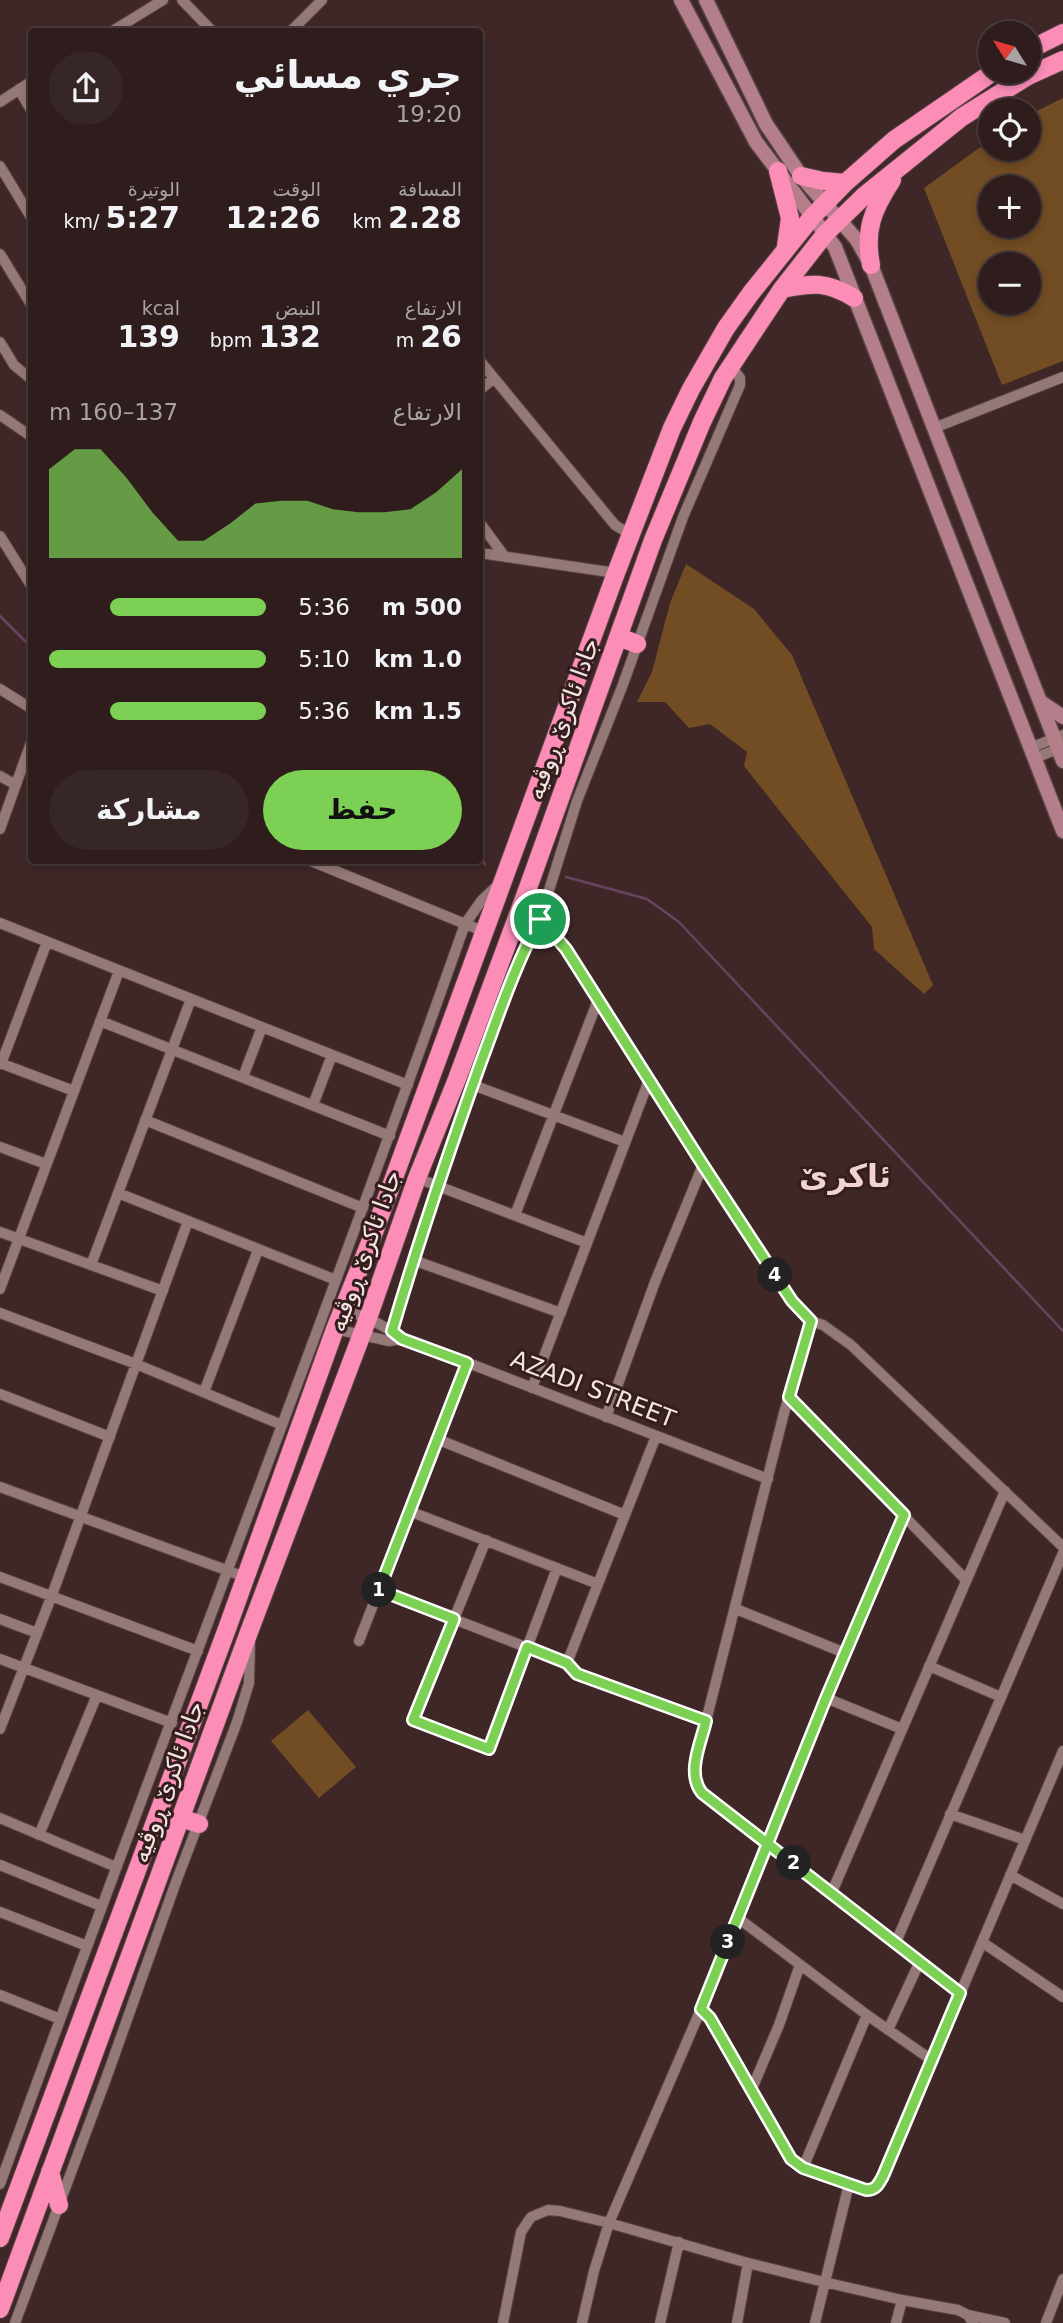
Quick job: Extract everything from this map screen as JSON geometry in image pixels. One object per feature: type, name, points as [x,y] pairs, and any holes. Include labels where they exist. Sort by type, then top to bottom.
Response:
[{"type":"highway","points":[[1041,44],[1063,33]]},
{"type":"highway","name":"جادا ئاکرێ ڕوڤیە","points":[[0,2309],[249,1632],[368,1318],[417,1178],[457,1079],[619,636],[702,422],[731,366],[782,289],[826,233],[865,195],[975,108],[1028,76],[1063,60]]},
{"type":"highway","name":"جادا ئاکرێ ڕوڤیە","points":[[0,2238],[280,1457],[343,1310],[672,428],[691,388],[726,328],[785,248],[845,183],[894,140],[978,82]]},
{"type":"highway","points":[[871,265],[868,238],[872,216],[879,199],[899,168]]},
{"type":"highway","points":[[778,171],[790,218],[785,248]]},
{"type":"highway","points":[[801,176],[845,183]]},
{"type":"highway","points":[[782,289],[821,284],[838,288],[854,298]]},
{"type":"highway","points":[[619,636],[637,643]]},
{"type":"highway","points":[[181,1818],[199,1824]]},
{"type":"highway","points":[[50,2172],[59,2205]]},
{"type":"main road","points":[[681,0],[756,142],[835,247],[1063,831]]},
{"type":"main road","points":[[706,0],[766,124],[801,176],[858,240],[871,265],[954,484],[1039,700],[1060,746]]},
{"type":"main road","points":[[931,493],[954,484]]},
{"type":"main road","points":[[1039,700],[1063,716]]},
{"type":"street","points":[[118,28],[163,0]]},
{"type":"street","points":[[182,0],[209,28]]},
{"type":"street","points":[[294,28],[322,0]]},
{"type":"street","points":[[0,102],[28,83]]},
{"type":"street","points":[[19,89],[28,105]]},
{"type":"street","points":[[0,166],[27,204]]},
{"type":"street","points":[[2,261],[28,300]]},
{"type":"street","points":[[0,342],[14,365],[28,377]]},
{"type":"street","points":[[483,365],[615,525],[631,535]]},
{"type":"street","points":[[390,1336],[473,1084],[520,957],[540,919],[576,801],[683,517],[740,386],[738,373],[731,366]]},
{"type":"street","points":[[934,428],[1063,377]]},
{"type":"street","points":[[483,387],[493,379]]},
{"type":"street","points":[[0,415],[28,434]]},
{"type":"street","points":[[483,527],[505,556]]},
{"type":"street","points":[[0,536],[28,581]]},
{"type":"street","points":[[483,553],[616,573]]},
{"type":"street","points":[[0,690],[28,707]]},
{"type":"street","points":[[1033,753],[1060,746]]},
{"type":"street","points":[[0,829],[28,751]]},
{"type":"street","points":[[0,776],[16,785]]},
{"type":"street","points":[[318,864],[485,932]]},
{"type":"street","points":[[280,1457],[282,1424],[390,1136],[465,924],[482,900],[504,880]]},
{"type":"street","points":[[529,885],[540,919],[566,949],[792,1301],[811,1321],[823,1325],[851,1345],[1063,1546]]},
{"type":"street","points":[[516,921],[540,919]]},
{"type":"street","points":[[0,923],[408,1085]]},
{"type":"street","points":[[47,942],[1,1063],[74,1091]]},
{"type":"street","points":[[0,1289],[119,971]]},
{"type":"street","points":[[91,1265],[191,999]]},
{"type":"street","points":[[515,1215],[598,1000]]},
{"type":"street","points":[[100,1021],[390,1136]]},
{"type":"street","points":[[243,1077],[262,1027]]},
{"type":"street","points":[[313,1105],[332,1055]]},
{"type":"street","points":[[532,1388],[649,1080]]},
{"type":"street","points":[[473,1084],[625,1142]]},
{"type":"street","points":[[145,1120],[363,1208]]},
{"type":"street","points":[[0,1147],[46,1164]]},
{"type":"street","points":[[607,1417],[655,1282],[703,1165]]},
{"type":"street","points":[[417,1178],[587,1243]]},
{"type":"street","points":[[118,1193],[336,1280]]},
{"type":"street","points":[[0,1729],[81,1517],[188,1221]]},
{"type":"street","points":[[0,1232],[163,1291]]},
{"type":"street","points":[[204,1392],[258,1250]]},
{"type":"street","points":[[413,1260],[561,1313]]},
{"type":"street","name":"AZADI STREET","points":[[343,1310],[368,1318],[390,1336]]},
{"type":"street","points":[[0,1313],[136,1364],[282,1424]]},
{"type":"street","points":[[811,1321],[706,1721],[694,1772],[695,1784],[721,1809],[960,1993]]},
{"type":"street","name":"AZADI STREET","points":[[335,1329],[361,1336],[390,1336],[402,1339],[768,1479]]},
{"type":"street","points":[[359,1641],[467,1363]]},
{"type":"street","points":[[0,1394],[110,1437]]},
{"type":"street","points":[[789,1397],[967,1580]]},
{"type":"street","points":[[567,1663],[656,1436]]},
{"type":"street","points":[[437,1439],[625,1515]]},
{"type":"street","points":[[0,1487],[237,1574],[198,1651],[101,1906],[0,2184]]},
{"type":"street","points":[[832,1892],[1005,1491]]},
{"type":"street","points":[[410,1511],[598,1584]]},
{"type":"street","points":[[582,2323],[609,2223],[701,2009],[826,1698],[904,1515]]},
{"type":"street","points":[[486,1541],[413,1720],[489,1749],[557,1568]]},
{"type":"street","points":[[895,1941],[1063,1553]]},
{"type":"street","points":[[0,1577],[198,1651]]},
{"type":"street","points":[[379,1590],[567,1663],[577,1674],[706,1721]]},
{"type":"street","points":[[736,1609],[845,1653]]},
{"type":"street","points":[[0,1619],[37,1633]]},
{"type":"street","points":[[15,2323],[246,1696],[251,1669],[249,1632]]},
{"type":"street","points":[[0,1659],[172,1723]]},
{"type":"street","points":[[929,1665],[1001,1698]]},
{"type":"street","points":[[39,1835],[97,1695]]},
{"type":"street","points":[[0,1697],[11,1701]]},
{"type":"street","points":[[826,1698],[902,1729]]},
{"type":"street","points":[[701,2009],[710,2018],[786,2154],[803,2168],[873,2190],[878,2186],[933,2060],[1063,1751]]},
{"type":"street","points":[[950,1814],[1025,1840]]},
{"type":"street","points":[[0,1818],[116,1867]]},
{"type":"street","points":[[0,1866],[101,1906]]},
{"type":"street","points":[[1010,1874],[1063,1904]]},
{"type":"street","points":[[0,1912],[87,1946]]},
{"type":"street","points":[[738,1918],[867,2015],[933,2060]]},
{"type":"street","points":[[982,1942],[1063,1997]]},
{"type":"street","points":[[888,2030],[920,1961]]},
{"type":"street","points":[[751,2091],[779,2025],[800,1965]]},
{"type":"street","points":[[0,1995],[60,2019]]},
{"type":"street","points":[[803,2168],[867,2015]]},
{"type":"street","points":[[815,2323],[849,2184]]},
{"type":"street","points":[[503,2323],[521,2232],[531,2217],[548,2210],[609,2223],[824,2282],[958,2311],[971,2319],[1005,2323]]},
{"type":"street","points":[[660,2323],[679,2242]]},
{"type":"street","points":[[737,2323],[748,2263]]},
{"type":"street","points":[[1046,2323],[1063,2279]]},
{"type":"street","points":[[896,2323],[902,2300]]},
{"type":"shaded area","points":[[1063,98],[1063,361],[1002,385],[924,188],[978,149],[978,161],[1041,161],[1041,109]]},
{"type":"shaded area","points":[[686,564],[754,609],[792,655],[933,985],[924,994],[874,949],[872,927],[744,766],[747,752],[710,724],[689,728],[665,702],[637,702],[652,672],[670,603]]},
{"type":"shaded area","points":[[308,1710],[356,1767],[319,1798],[271,1741]]},
{"type":"waterway","points":[[0,616],[28,644]]},
{"type":"waterway","points":[[566,877],[647,899],[679,922],[1063,1331]]},
{"type":"district","name":"ئاکرێ","points":[[845,1176]]},
{"type":"route","points":[[540,919],[520,957],[473,1084],[413,1260],[392,1331],[402,1339],[467,1363],[379,1590],[454,1619],[413,1720],[489,1749],[527,1647],[567,1663],[577,1674],[706,1721],[694,1772],[695,1784],[702,1793],[721,1809],[769,1844],[960,1993],[883,2176],[873,2190],[803,2168],[786,2154],[710,2018],[701,2009],[769,1844],[826,1698],[904,1515],[789,1397],[811,1321],[792,1301],[566,949],[555,933],[540,919]]}]
